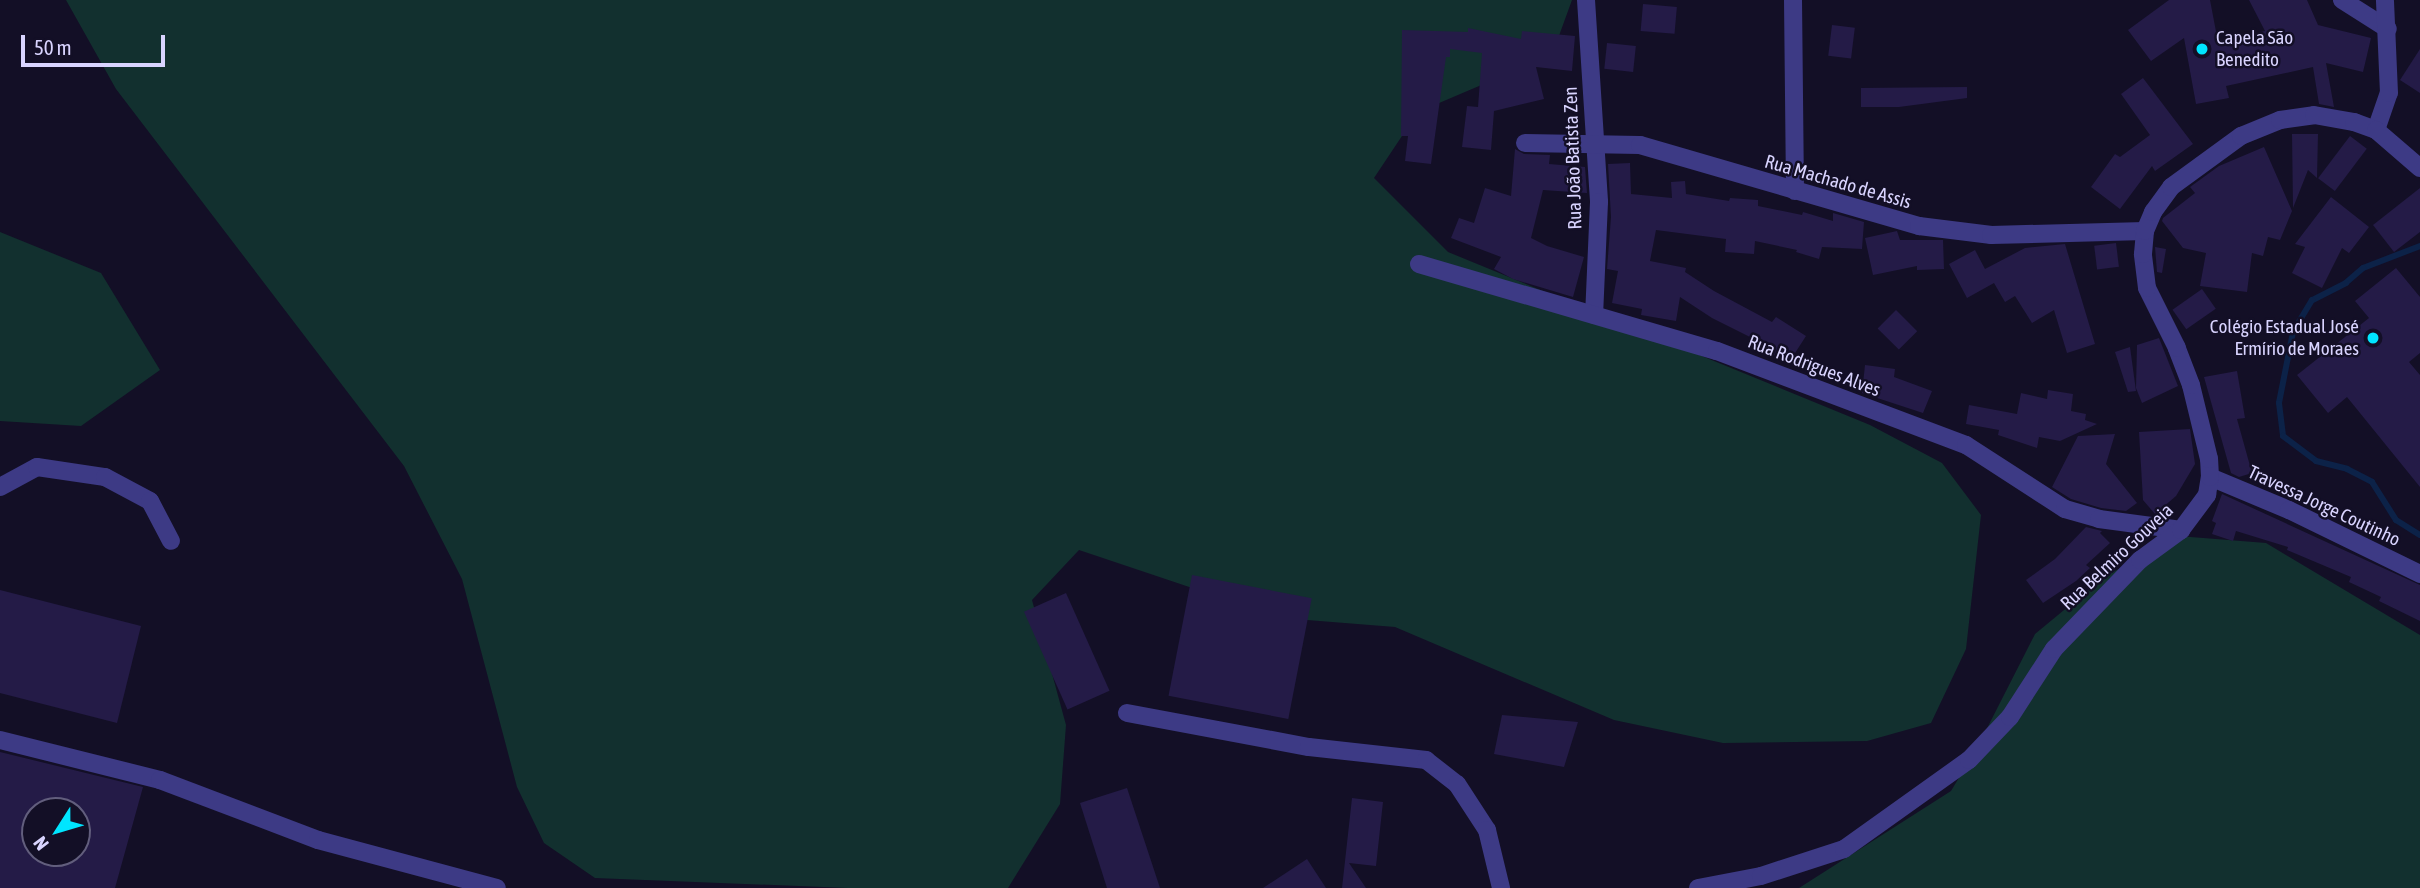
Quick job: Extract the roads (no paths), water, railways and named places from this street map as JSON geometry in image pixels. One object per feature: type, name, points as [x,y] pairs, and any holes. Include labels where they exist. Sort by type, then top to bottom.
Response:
[{"type":"street","name":"Rua João Batista Zen","points":[[1586,0],[1599,202],[1594,315]]},
{"type":"street","points":[[1793,0],[1795,191]]},
{"type":"street","points":[[2376,130],[2389,93],[2385,0]]},
{"type":"street","points":[[2347,2],[2388,29]]},
{"type":"street","points":[[2210,477],[2191,385],[2177,348],[2147,288],[2143,254],[2145,231],[2153,212],[2171,187],[2241,136],[2280,120],[2314,115],[2354,122],[2376,130],[2420,168]]},
{"type":"street","name":"Rua Machado de Assis","points":[[1525,143],[1595,142],[1640,145],[1919,226],[1991,235],[2145,231]]},
{"type":"street","name":"Rua Rodrigues Alves","points":[[1419,264],[1717,351],[1966,445],[2065,509],[2099,519],[2181,530]]},
{"type":"street","points":[[0,487],[37,467],[105,477],[150,501],[171,541]]},
{"type":"street","name":"Rua Belmiro Gouveia","points":[[1698,888],[1761,876],[1844,849],[1910,805],[1969,760],[2010,717],[2054,649],[2101,598],[2140,560],[2181,530],[2207,495],[2210,477]]},
{"type":"street","name":"Travessa Jorge Coutinho","points":[[2210,477],[2289,510],[2420,574]]},
{"type":"street","points":[[1126,713],[1310,747],[1426,760],[1457,784],[1487,830],[1502,888]]},
{"type":"street","points":[[0,740],[160,780],[318,839],[497,888]]},
{"type":"waterway","points":[[2420,246],[2363,268],[2346,283],[2312,300],[2293,332],[2279,403],[2283,436],[2316,461],[2347,469],[2372,482],[2396,520],[2420,535]]},
{"type":"place","name":"Capela São Benedito","points":[[2202,49]]},
{"type":"place","name":"Colégio Estadual José Ermírio de Moraes","points":[[2373,338]]}]
